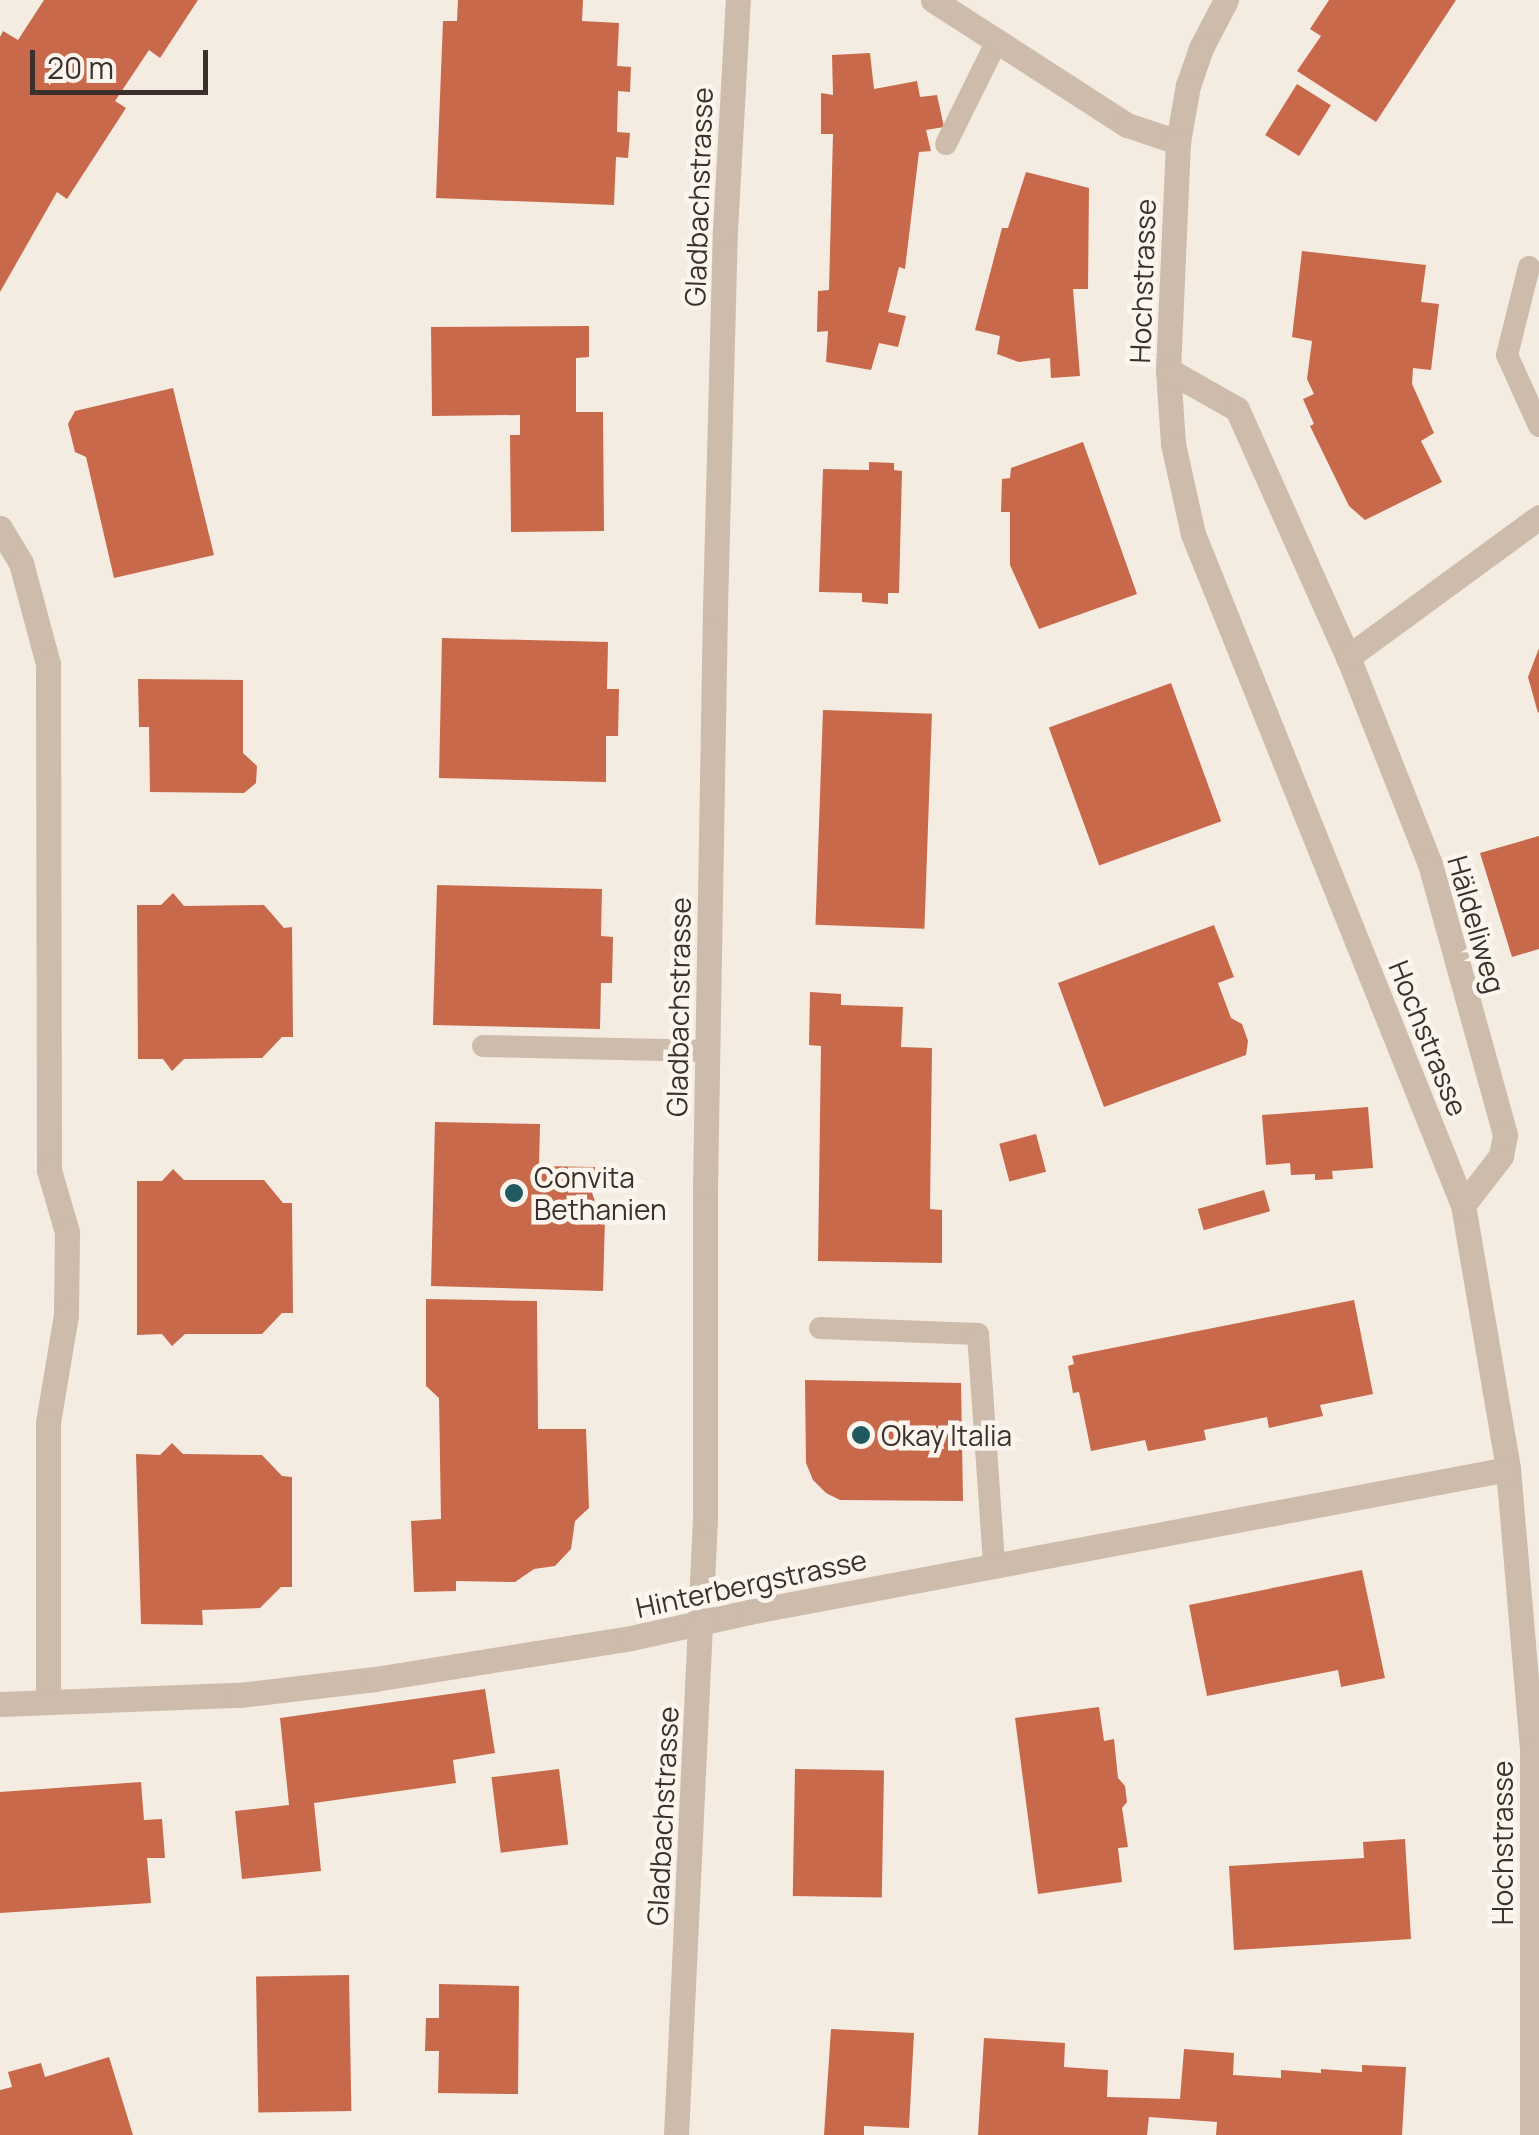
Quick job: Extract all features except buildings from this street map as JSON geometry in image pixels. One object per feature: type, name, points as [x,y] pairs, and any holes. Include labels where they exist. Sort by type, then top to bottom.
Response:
[{"type":"street","name":"Gladbachstrasse","points":[[676,2135],[702,1623],[708,1051],[725,250],[738,0]]},
{"type":"street","points":[[933,0],[1126,125],[1178,142]]},
{"type":"street","name":"Hochstrasse","points":[[1226,0],[1200,48],[1188,85],[1178,142],[1168,370],[1172,444],[1193,534],[1464,1205],[1508,1469],[1532,1750],[1532,2135]]},
{"type":"street","name":"Häldeliweg","points":[[1168,370],[1237,409],[1348,657],[1430,864],[1505,1135],[1501,1156],[1464,1205]]},
{"type":"street","points":[[1348,657],[1539,517]]},
{"type":"street","points":[[0,528],[21,563],[48,664],[49,1170],[67,1232],[66,1315],[48,1422],[48,1699]]},
{"type":"street","name":"Hinterbergstrasse","points":[[0,1704],[48,1699],[222,1696],[336,1684],[631,1638],[1508,1469]]},
{"type":"lane","points":[[946,144],[996,41]]},
{"type":"lane","points":[[1529,267],[1507,354],[1539,426]]},
{"type":"lane","points":[[483,1046],[708,1051]]},
{"type":"lane","points":[[820,1328],[978,1334],[994,1565]]},
{"type":"place","name":"Convita Bethanien","points":[[514,1193]]},
{"type":"place","name":"Okay Italia","points":[[861,1435]]}]
